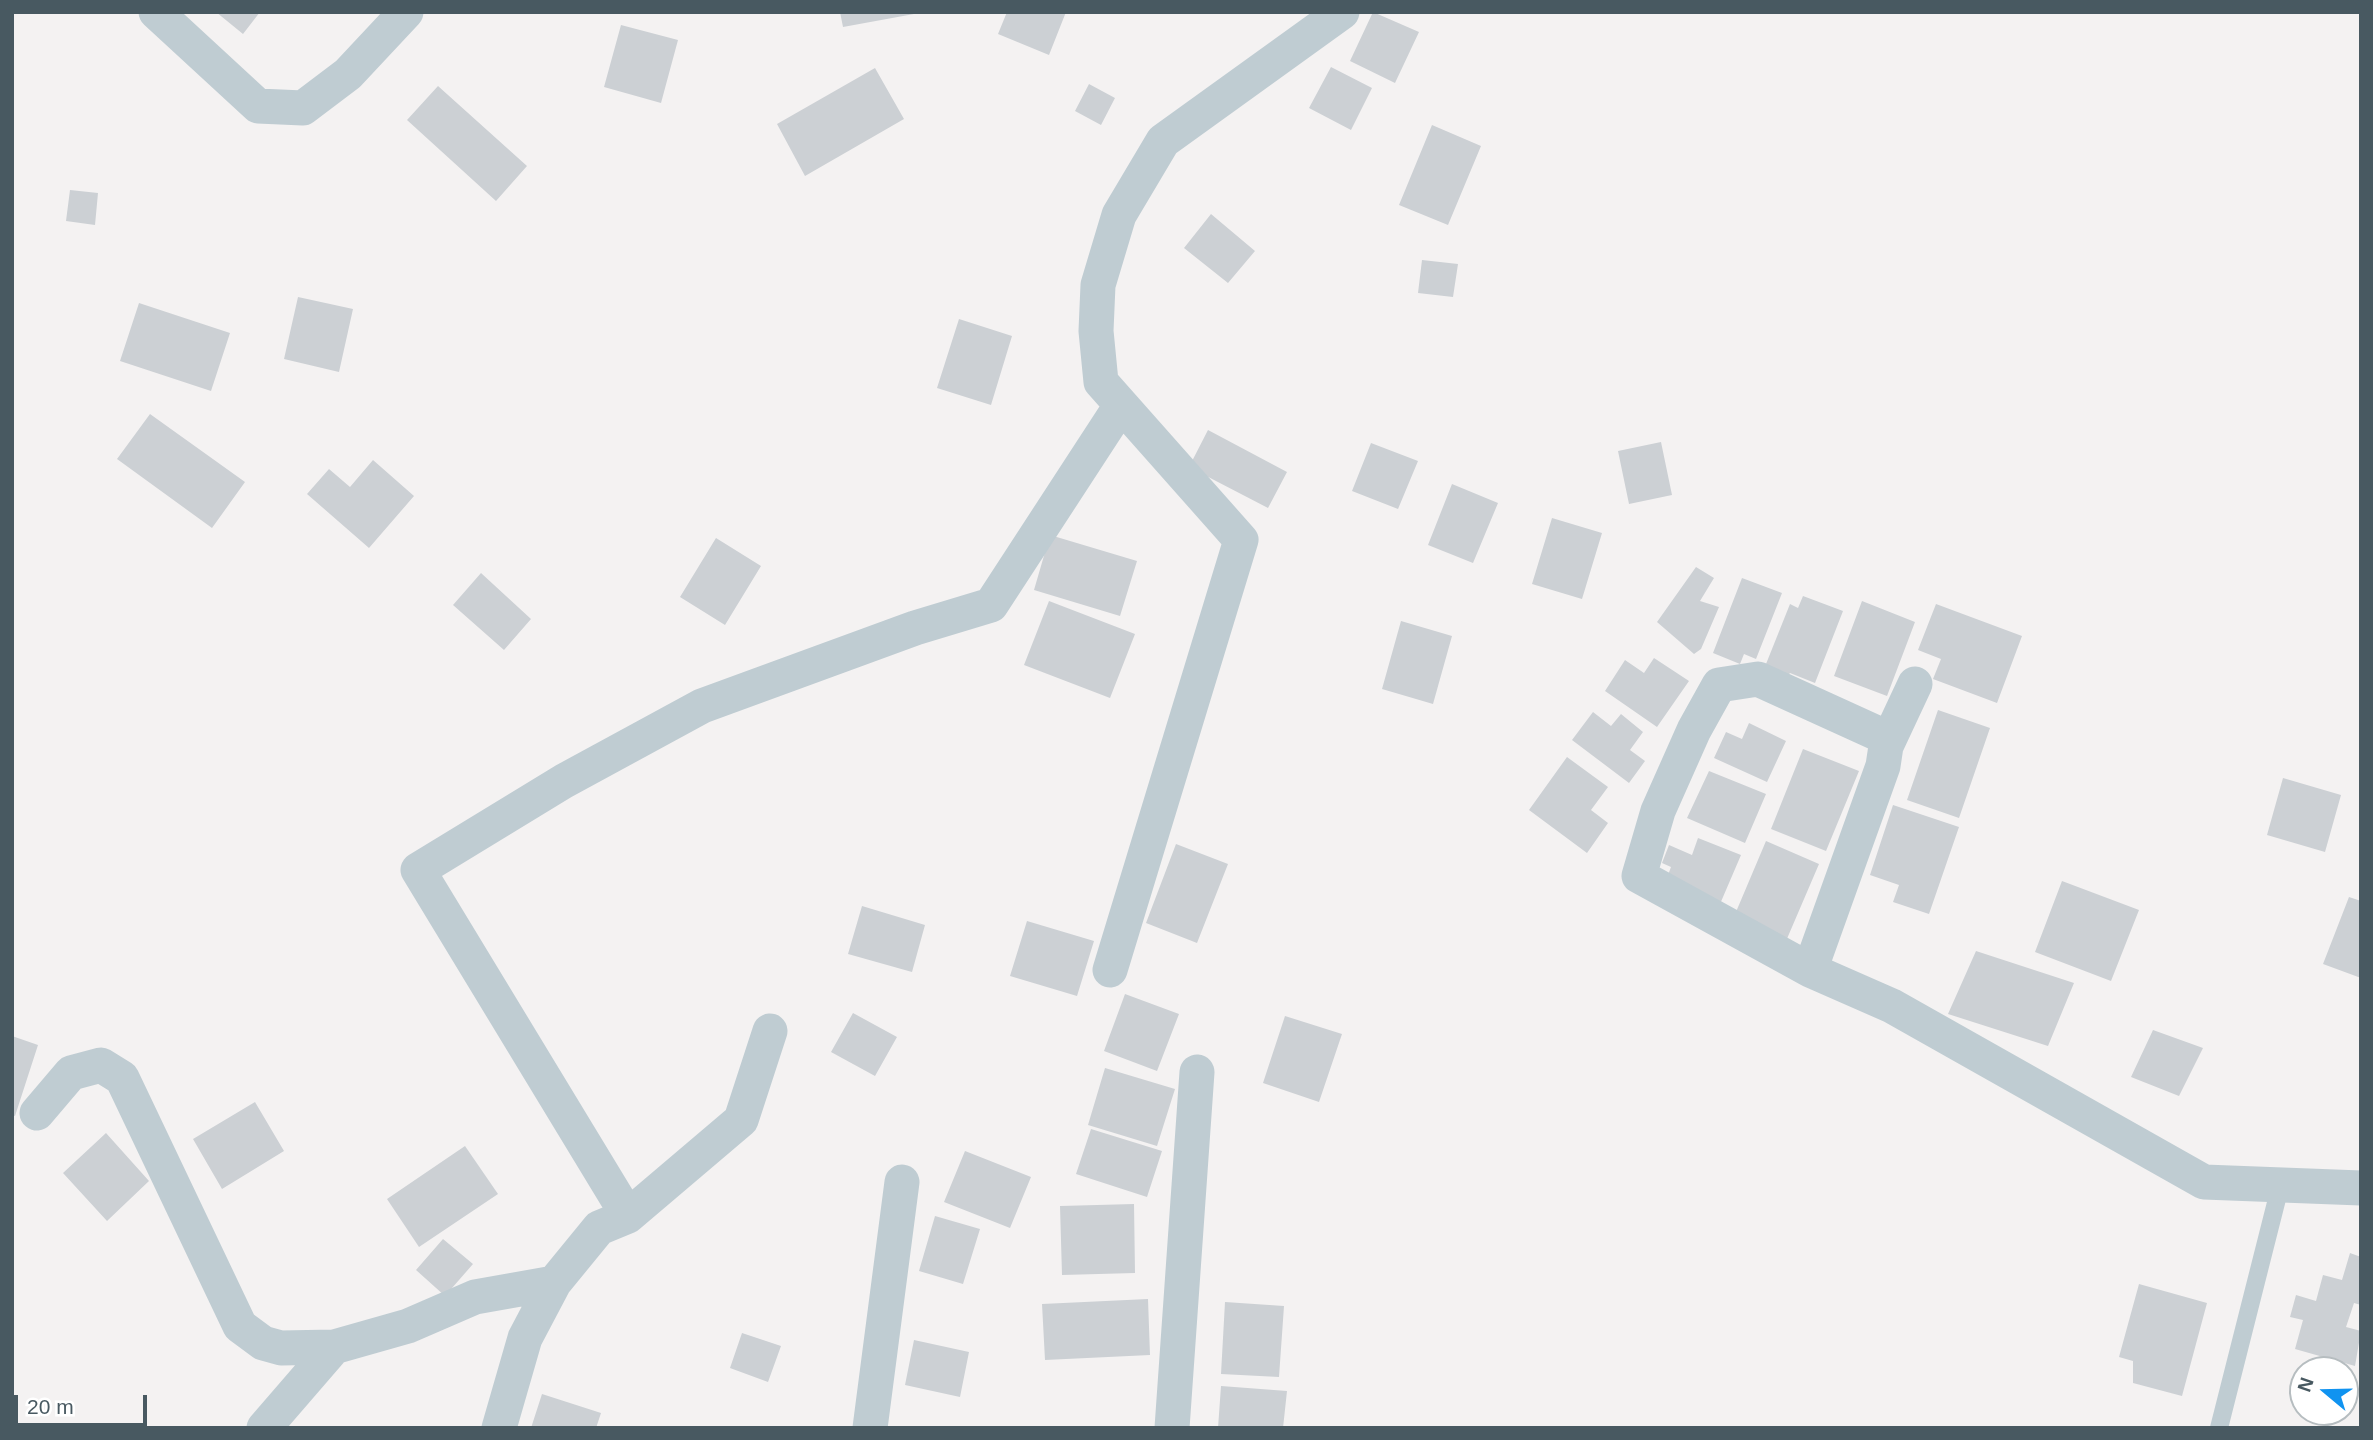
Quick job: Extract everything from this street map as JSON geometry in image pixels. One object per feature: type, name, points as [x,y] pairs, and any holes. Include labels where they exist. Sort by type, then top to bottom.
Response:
[{"type":"street","points":[[156,12],[258,106],[303,108],[348,74],[406,12]]},
{"type":"street","points":[[1110,970],[1241,540],[1120,407],[1101,382],[1096,331],[1098,285],[1119,215],[1163,141],[1342,12]]},
{"type":"street","points":[[628,1216],[418,870],[564,781],[702,706],[915,628],[990,605],[1120,407]]},
{"type":"street","points":[[1886,746],[1881,735],[1812,701],[1758,679],[1719,685],[1693,730],[1658,811],[1639,876],[1810,970],[1892,1006],[2204,1182],[2361,1188]]},
{"type":"street","points":[[1810,970],[1883,766],[1886,746],[1915,684]]},
{"type":"street","points":[[499,1428],[525,1338],[554,1283],[599,1228],[628,1216],[741,1120],[770,1031]]},
{"type":"street","points":[[37,1113],[71,1073],[101,1065],[122,1078],[240,1326],[263,1343],[281,1348],[334,1347],[408,1326],[475,1297],[554,1283]]},
{"type":"street","points":[[1172,1428],[1198,1072]]},
{"type":"street","points":[[870,1428],[902,1182]]},
{"type":"street","points":[[264,1428],[334,1347]]},
{"type":"lane","points":[[2219,1428],[2281,1183]]},
{"type":"building","points":[[216,12],[260,12],[243,34]]},
{"type":"building","points":[[840,12],[914,12],[914,14],[843,27]]},
{"type":"building","points":[[1007,12],[1066,12],[1049,55],[998,34]]},
{"type":"building","points":[[1373,12],[1419,32],[1395,83],[1350,61]]},
{"type":"building","points":[[621,25],[678,40],[661,103],[604,87]]},
{"type":"building","points":[[1331,67],[1372,88],[1351,130],[1309,108]]},
{"type":"building","points":[[875,68],[904,119],[805,176],[777,124]]},
{"type":"building","points":[[1089,84],[1115,98],[1101,125],[1075,111]]},
{"type":"building","points":[[438,86],[527,166],[496,201],[407,120]]},
{"type":"building","points":[[1432,125],[1481,146],[1448,225],[1399,205]]},
{"type":"building","points":[[70,190],[98,193],[95,225],[66,221]]},
{"type":"building","points":[[1211,214],[1255,251],[1228,283],[1184,248]]},
{"type":"building","points":[[1422,260],[1458,264],[1453,297],[1418,293]]},
{"type":"building","points":[[298,297],[353,309],[339,372],[284,359]]},
{"type":"building","points":[[139,303],[230,333],[211,391],[120,361]]},
{"type":"building","points":[[959,319],[1012,336],[991,405],[937,388]]},
{"type":"building","points":[[150,414],[245,482],[212,528],[117,459]]},
{"type":"building","points":[[1208,430],[1287,472],[1268,508],[1189,467]]},
{"type":"building","points":[[1661,442],[1672,495],[1629,504],[1618,451]]},
{"type":"building","points":[[1371,443],[1418,461],[1398,509],[1352,491]]},
{"type":"building","points":[[373,460],[414,496],[369,548],[307,494],[329,469],[350,487]]},
{"type":"building","points":[[1452,484],[1498,503],[1473,563],[1428,545]]},
{"type":"building","points":[[1552,518],[1602,533],[1582,599],[1532,584]]},
{"type":"building","points":[[1050,535],[1137,561],[1120,616],[1034,590]]},
{"type":"building","points":[[716,538],[761,566],[725,625],[680,597]]},
{"type":"building","points":[[1696,567],[1714,578],[1700,601],[1719,607],[1701,649],[1694,654],[1657,622]]},
{"type":"building","points":[[481,573],[531,619],[504,650],[453,605]]},
{"type":"building","points":[[1742,578],[1782,593],[1756,659],[1744,654],[1740,664],[1713,653]]},
{"type":"building","points":[[1803,596],[1843,611],[1815,683],[1790,673],[1786,678],[1764,669],[1790,604],[1798,608]]},
{"type":"building","points":[[1049,601],[1135,634],[1110,698],[1024,665]]},
{"type":"building","points":[[1862,601],[1915,622],[1887,696],[1834,676]]},
{"type":"building","points":[[1936,604],[2022,636],[1997,703],[1933,679],[1941,659],[1918,650]]},
{"type":"building","points":[[1401,621],[1452,636],[1433,704],[1382,689]]},
{"type":"building","points":[[1654,658],[1689,681],[1657,727],[1605,691],[1625,660],[1644,673]]},
{"type":"building","points":[[1938,710],[1990,728],[1959,818],[1907,800]]},
{"type":"building","points":[[1593,712],[1611,726],[1621,714],[1643,732],[1630,750],[1645,761],[1629,783],[1572,740]]},
{"type":"building","points":[[1749,723],[1786,741],[1767,782],[1714,758],[1726,732],[1742,739]]},
{"type":"building","points":[[1803,749],[1859,771],[1826,851],[1771,829]]},
{"type":"building","points":[[1567,757],[1608,787],[1591,810],[1608,823],[1587,853],[1529,810]]},
{"type":"building","points":[[1709,771],[1766,794],[1745,843],[1687,818]]},
{"type":"building","points":[[2283,778],[2341,795],[2325,852],[2267,835]]},
{"type":"building","points":[[1893,805],[1959,827],[1929,914],[1893,902],[1899,885],[1870,875]]},
{"type":"building","points":[[1698,838],[1741,855],[1720,904],[1668,875],[1671,867],[1662,863],[1669,845],[1692,855]]},
{"type":"building","points":[[1766,841],[1819,864],[1786,941],[1733,919]]},
{"type":"building","points":[[1176,844],[1228,864],[1197,943],[1146,923]]},
{"type":"building","points":[[2062,881],[2139,910],[2111,981],[2035,952]]},
{"type":"building","points":[[2349,897],[2361,901],[2361,978],[2323,964]]},
{"type":"building","points":[[862,906],[925,925],[912,972],[848,954]]},
{"type":"building","points":[[1027,921],[1094,941],[1077,996],[1010,976]]},
{"type":"building","points":[[1976,951],[2074,983],[2048,1046],[1948,1014]]},
{"type":"building","points":[[1125,994],[1179,1014],[1157,1071],[1104,1051]]},
{"type":"building","points":[[853,1013],[897,1037],[875,1076],[831,1052]]},
{"type":"building","points":[[1285,1016],[1342,1034],[1319,1102],[1263,1083]]},
{"type":"building","points":[[2153,1030],[2203,1048],[2179,1096],[2131,1077]]},
{"type":"building","points":[[12,1036],[38,1045],[15,1116],[12,1115]]},
{"type":"building","points":[[1105,1068],[1175,1089],[1157,1146],[1088,1125]]},
{"type":"building","points":[[255,1102],[284,1151],[222,1189],[193,1139]]},
{"type":"building","points":[[1091,1129],[1162,1151],[1147,1197],[1076,1174]]},
{"type":"building","points":[[106,1133],[149,1181],[107,1221],[63,1173]]},
{"type":"building","points":[[465,1146],[498,1194],[419,1247],[387,1199]]},
{"type":"building","points":[[965,1151],[1031,1177],[1010,1228],[944,1202]]},
{"type":"building","points":[[1134,1204],[1135,1273],[1062,1275],[1060,1206]]},
{"type":"building","points":[[935,1216],[980,1229],[963,1284],[919,1271]]},
{"type":"building","points":[[443,1239],[473,1264],[445,1296],[416,1270]]},
{"type":"building","points":[[2350,1253],[2361,1257],[2361,1305],[2354,1303],[2346,1327],[2361,1331],[2357,1356],[2320,1356],[2295,1349],[2303,1320],[2290,1317],[2296,1295],[2316,1301],[2323,1275],[2342,1280]]},
{"type":"building","points":[[2139,1284],[2207,1303],[2182,1396],[2133,1383],[2133,1361],[2119,1357]]},
{"type":"building","points":[[1148,1299],[1150,1355],[1045,1360],[1042,1304]]},
{"type":"building","points":[[1225,1302],[1284,1306],[1279,1377],[1221,1374]]},
{"type":"building","points":[[742,1333],[781,1346],[768,1382],[730,1368]]},
{"type":"building","points":[[914,1340],[969,1352],[960,1397],[905,1385]]},
{"type":"building","points":[[1221,1386],[1287,1391],[1283,1428],[1218,1428]]},
{"type":"building","points":[[542,1394],[601,1413],[596,1428],[531,1428]]}]
